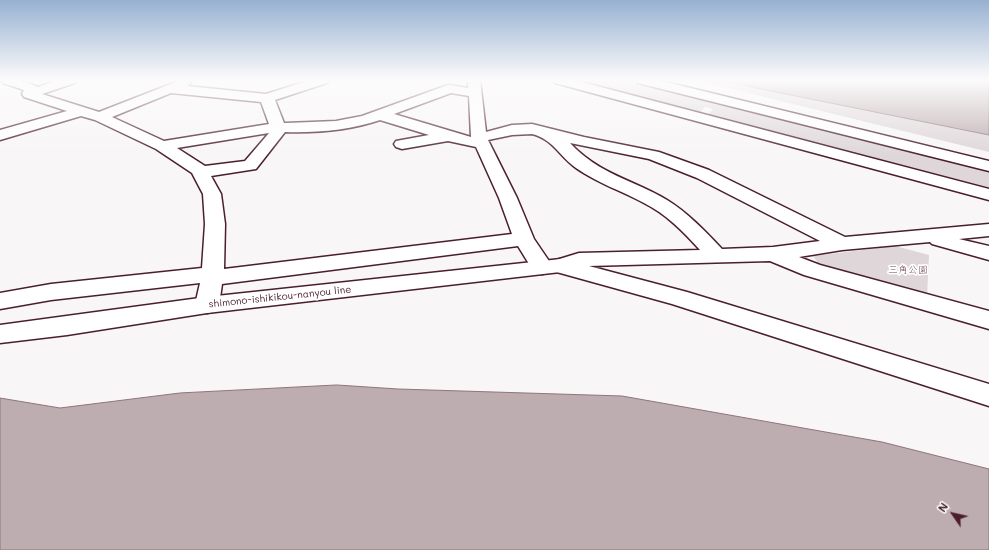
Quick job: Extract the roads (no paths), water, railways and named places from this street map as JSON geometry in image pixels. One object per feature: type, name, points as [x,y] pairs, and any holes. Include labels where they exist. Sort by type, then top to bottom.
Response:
[{"type":"street","points":[[65,106],[100,118],[162,146],[200,172],[212,194],[215,224],[212,276],[206,305]]},
{"type":"street","points":[[100,118],[130,106]]},
{"type":"street","points":[[200,172],[250,165],[278,133],[278,127],[270,106]]},
{"type":"street","points":[[162,146],[278,127],[286,128],[336,125],[380,115],[405,106]]},
{"type":"street","points":[[477,106],[480,141],[508,198],[524,239],[552,267],[679,298],[989,395]]},
{"type":"street","points":[[656,106],[989,195]]},
{"type":"street","points":[[746,106],[989,166]]},
{"type":"street","points":[[0,136],[82,111]]},
{"type":"street","points":[[380,115],[449,136],[480,141],[512,130],[532,129],[584,142],[653,155],[679,164],[842,244]]},
{"type":"street","points":[[539,130],[563,143],[582,164],[659,204],[691,226],[716,255]]},
{"type":"street","points":[[402,144],[449,136]]},
{"type":"street","points":[[552,267],[579,260],[773,254],[842,244],[989,230]]},
{"type":"street","points":[[924,236],[989,253]]},
{"type":"street","points":[[0,301],[51,292],[212,276],[524,239]]},
{"type":"street","points":[[773,254],[812,270],[989,320]]},
{"type":"street","name":"shimono-ishikikou-nanyou line","points":[[0,334],[67,326],[206,305],[552,267]]},
{"type":"park label","name":"三角公園","points":[[908,270]]}]
